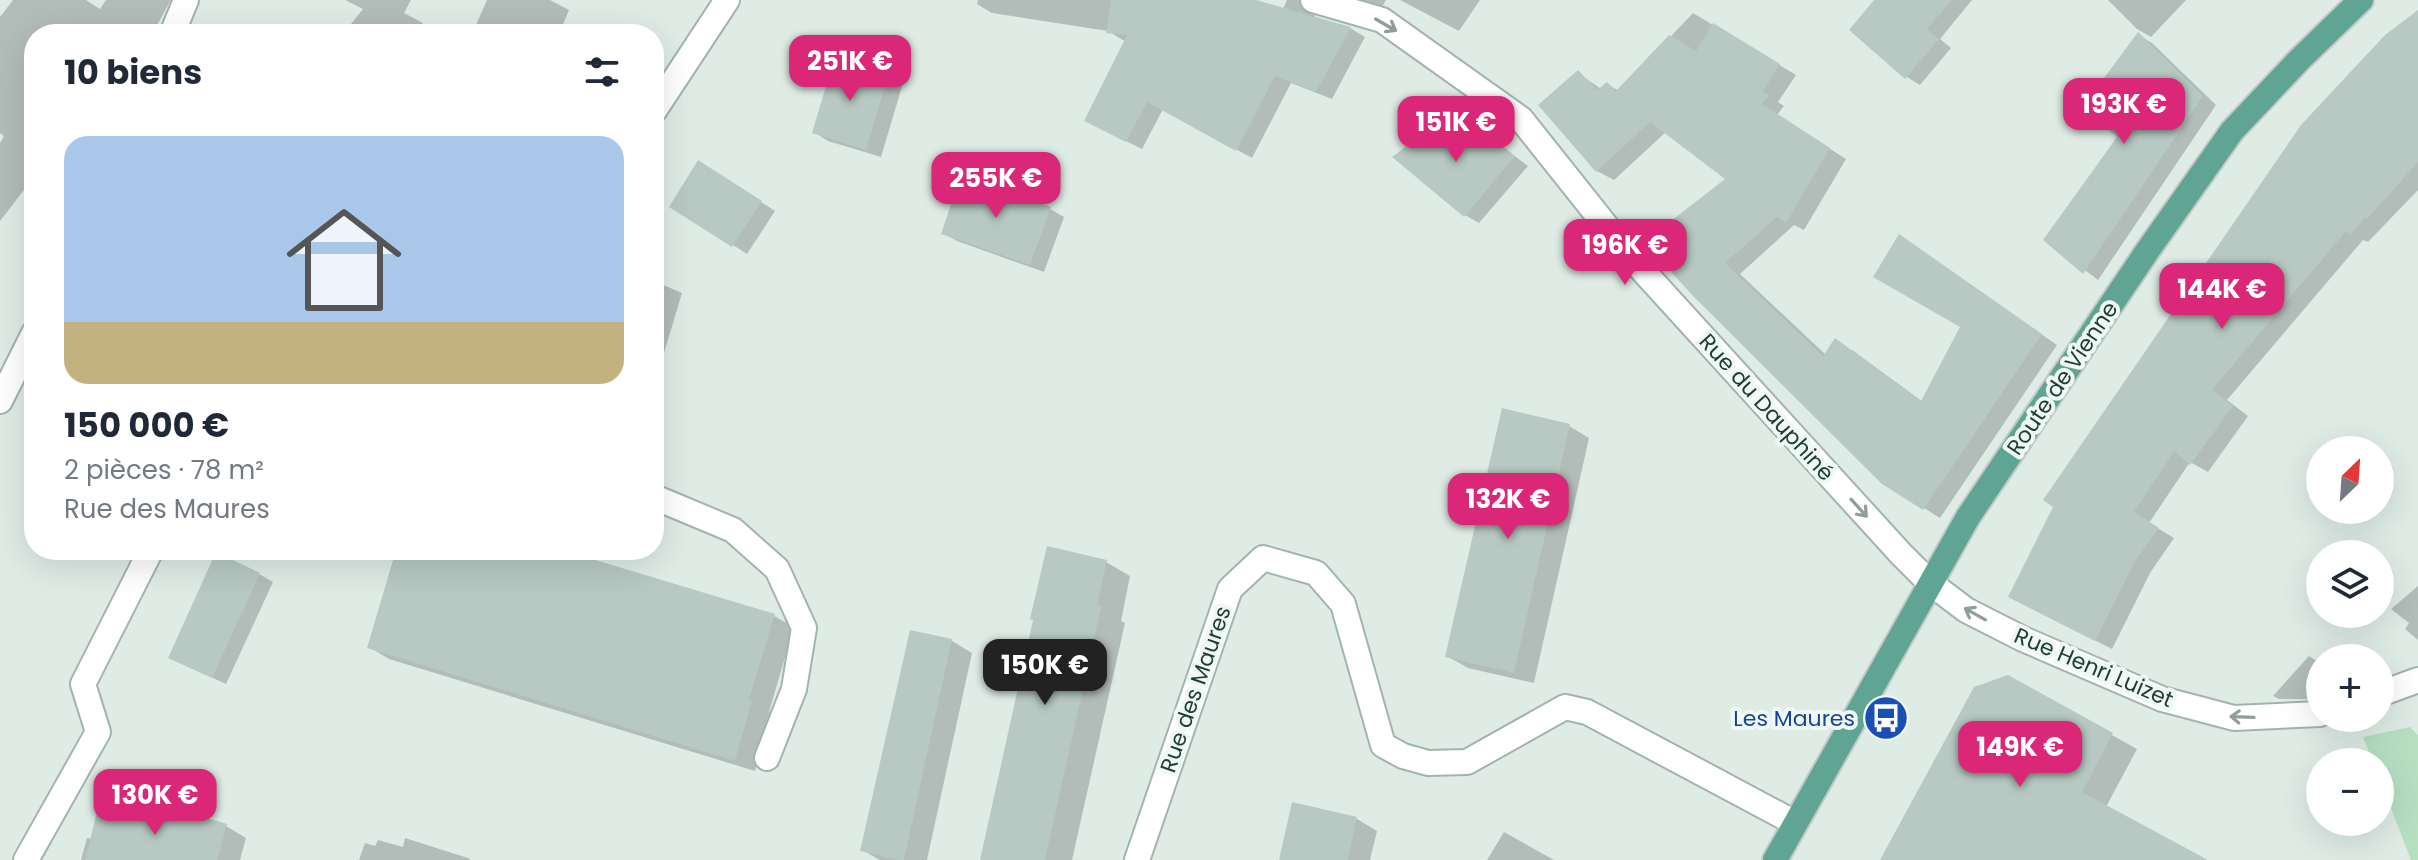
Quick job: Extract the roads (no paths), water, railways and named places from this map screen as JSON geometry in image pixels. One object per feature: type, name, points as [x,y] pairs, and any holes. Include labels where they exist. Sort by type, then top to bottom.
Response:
[{"type":"main road","name":"Route de Vienne","points":[[1775,860],[1929,582],[1976,505],[2148,250],[2232,131],[2361,0]]},
{"type":"street","points":[[176,24],[186,0]]},
{"type":"street","points":[[664,96],[727,0]]},
{"type":"street","name":"Rue du Dauphiné","points":[[1313,0],[1382,20],[1521,119],[1634,261],[1929,582]]},
{"type":"street","points":[[0,401],[24,353]]},
{"type":"street","points":[[664,501],[733,530],[777,569],[804,628],[794,689],[767,758]]},
{"type":"street","name":"Rue des Maures","points":[[1137,860],[1230,589],[1263,558],[1316,573],[1343,604],[1383,745],[1403,756],[1428,763],[1467,762],[1565,707],[1587,712],[1795,823]]},
{"type":"street","points":[[26,860],[98,732],[83,684],[146,560]]},
{"type":"street","name":"Rue Henri Luizet","points":[[1929,582],[1966,610],[2023,639],[2162,699],[2234,718],[2306,715]]},
{"type":"street","points":[[2394,689],[2418,680]]},
{"type":"place","name":"Les Maures","points":[[1886,718]]}]
